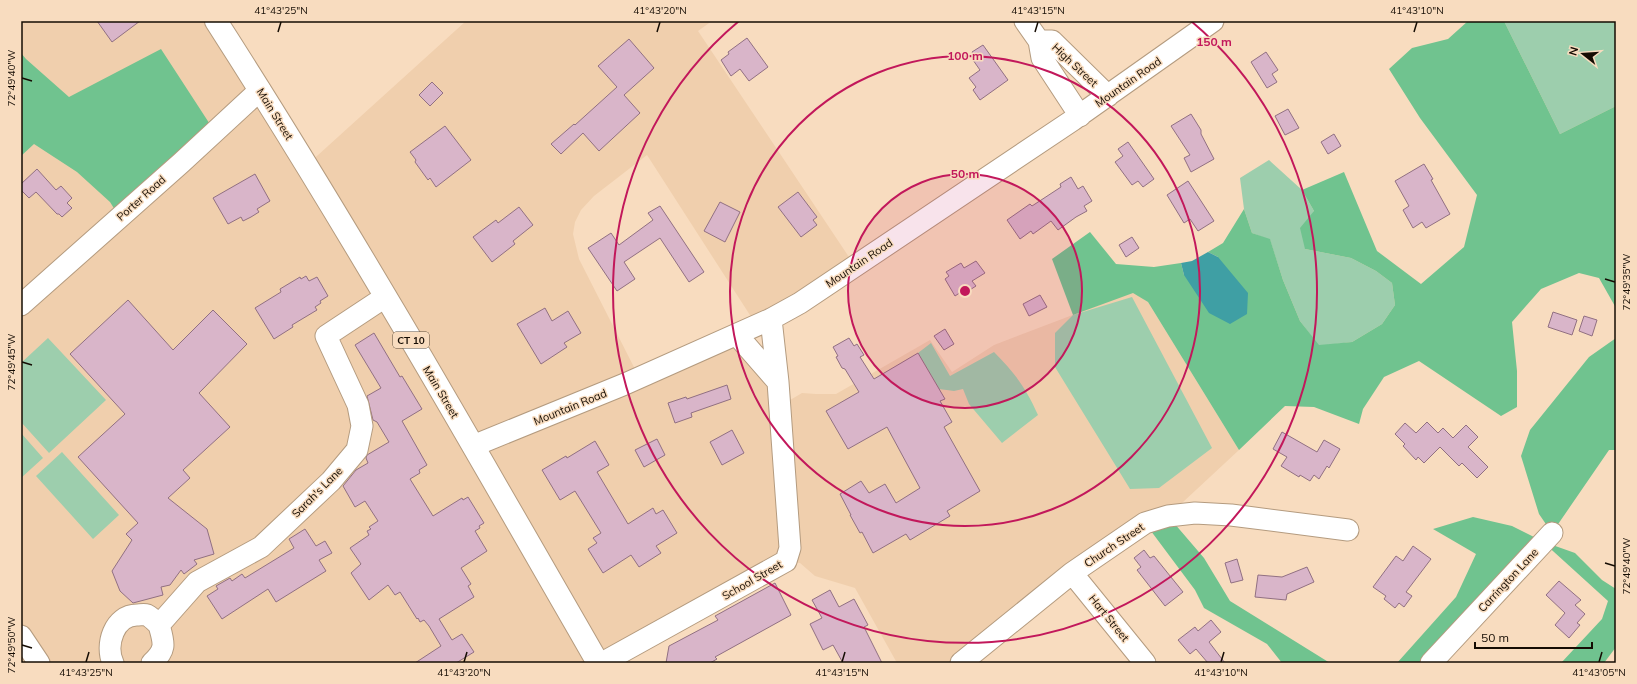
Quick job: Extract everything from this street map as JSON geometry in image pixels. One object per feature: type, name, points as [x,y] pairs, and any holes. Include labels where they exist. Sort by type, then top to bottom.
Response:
[{"type":"highway","name":"Main Street","points":[[216,21],[260,90],[385,297],[598,663]]},
{"type":"street","name":"High Street","points":[[1025,21],[1040,41],[1042,58],[1080,116]]},
{"type":"street","name":"Mountain Road","points":[[473,446],[625,384],[737,335],[800,303],[1080,116],[1213,21]]},
{"type":"street","name":"High Street","points":[[1040,41],[1052,41],[1108,96]]},
{"type":"street","name":"Porter Road","points":[[21,305],[181,163],[260,90]]},
{"type":"street","name":"Sarah's Lane","points":[[159,625],[197,582],[261,548],[332,481],[356,450],[362,426],[358,405],[326,336],[385,297]]},
{"type":"street","name":"School Street","points":[[602,663],[786,561],[790,548],[778,382],[771,319]]},
{"type":"street","points":[[737,335],[778,382]]},
{"type":"street","name":"Church Street","points":[[961,663],[1072,572],[1145,523],[1168,516],[1195,513],[1231,515],[1348,530]]},
{"type":"street","name":"Carrington Lane","points":[[1431,663],[1552,533]]},
{"type":"street","name":"Hart Street","points":[[1072,572],[1145,663]]},
{"type":"street","points":[[113,663],[109,652],[111,637],[119,624],[130,615],[147,615],[159,625],[164,644],[159,656],[152,663]]},
{"type":"street","points":[[21,636],[39,663]]},
{"type":"shaded area","points":[[21,21],[216,21],[307,165],[466,21],[712,21],[698,31],[855,266],[757,326],[647,155],[594,196],[581,210],[575,222],[573,234],[579,259],[639,377],[737,335],[780,406],[802,393],[836,394],[930,340],[952,372],[994,345],[1133,292],[1148,302],[1239,450],[1168,516],[961,663],[897,663],[855,588],[815,576],[800,563],[786,561],[602,663],[39,663],[21,636]]},
{"type":"green space","points":[[1468,21],[1504,21],[1560,134],[1616,106],[1616,308],[1599,278],[1579,273],[1541,289],[1512,322],[1517,371],[1517,407],[1501,416],[1419,361],[1384,377],[1363,409],[1359,424],[1314,407],[1285,406],[1239,450],[1148,302],[1133,293],[1073,315],[1052,259],[1090,232],[1116,264],[1154,267],[1181,263],[1184,275],[1218,257],[1208,252],[1223,243],[1244,209],[1252,233],[1270,239],[1283,280],[1300,321],[1319,345],[1352,342],[1382,324],[1395,305],[1392,283],[1376,271],[1351,258],[1305,249],[1300,228],[1314,211],[1302,190],[1344,172],[1377,251],[1421,284],[1464,247],[1477,195],[1420,118],[1389,69],[1412,48],[1448,39]]},
{"type":"green space","points":[[1504,21],[1616,21],[1616,106],[1560,134]]},
{"type":"green space","points":[[161,49],[215,132],[120,218],[110,202],[77,172],[34,144],[21,156],[21,53],[69,97]]},
{"type":"green space","points":[[1269,160],[1302,190],[1314,211],[1305,249],[1351,258],[1376,271],[1392,283],[1395,305],[1382,324],[1352,342],[1319,346],[1300,321],[1283,280],[1270,240],[1252,233],[1244,209],[1240,178]]},
{"type":"green space","points":[[1132,297],[1212,448],[1159,488],[1130,489],[1055,367],[1055,333],[1073,315]]},
{"type":"green space","points":[[48,338],[106,400],[49,453],[21,422],[21,363]]},
{"type":"green space","points":[[1616,338],[1616,450],[1609,450],[1552,533],[1539,514],[1521,456],[1530,430],[1589,357]]},
{"type":"green space","points":[[931,343],[950,376],[994,352],[1019,381],[1038,415],[1002,443],[969,404],[963,389],[954,391],[939,389],[918,353]]},
{"type":"green space","points":[[21,433],[43,458],[21,478]]},
{"type":"green space","points":[[62,452],[119,515],[93,539],[36,476]]},
{"type":"green space","points":[[1168,516],[1204,558],[1230,601],[1330,663],[1282,663],[1267,644],[1204,608],[1195,590],[1145,523]]},
{"type":"green space","points":[[1473,517],[1512,526],[1544,542],[1575,553],[1602,580],[1616,589],[1616,647],[1604,663],[1561,663],[1602,619],[1608,601],[1543,542],[1439,663],[1397,663],[1456,597],[1476,554],[1433,529]]},
{"type":"water","points":[[1208,252],[1218,257],[1248,293],[1247,314],[1230,324],[1209,313],[1184,275],[1181,263],[1192,261]]},
{"type":"building","points":[[97,21],[140,21],[112,42]]},
{"type":"building","points":[[747,38],[768,67],[749,81],[740,69],[731,76],[721,60],[729,54],[728,52]]},
{"type":"building","points":[[629,39],[654,68],[624,95],[640,113],[599,151],[583,133],[561,154],[551,144],[574,124],[575,125],[617,87],[598,66]]},
{"type":"building","points":[[983,45],[1008,80],[980,100],[973,90],[976,87],[969,78],[980,70],[973,60],[976,58],[972,52]]},
{"type":"building","points":[[1266,52],[1278,70],[1272,74],[1277,82],[1267,88],[1251,62]]},
{"type":"building","points":[[432,82],[443,93],[430,106],[419,95]]},
{"type":"building","points":[[1288,109],[1299,128],[1285,135],[1275,116]]},
{"type":"building","points":[[1191,114],[1201,130],[1201,134],[1214,159],[1191,172],[1184,158],[1190,155],[1171,126]]},
{"type":"building","points":[[445,126],[471,160],[436,187],[430,178],[428,180],[415,162],[416,160],[410,152]]},
{"type":"building","points":[[1334,134],[1341,146],[1328,154],[1321,142]]},
{"type":"building","points":[[1128,142],[1154,179],[1143,187],[1138,181],[1132,185],[1115,162],[1123,156],[1118,149]]},
{"type":"building","points":[[1424,164],[1450,214],[1426,228],[1422,222],[1413,228],[1403,210],[1409,206],[1395,181]]},
{"type":"building","points":[[37,169],[56,190],[61,186],[72,198],[67,203],[72,208],[62,217],[57,214],[36,192],[29,198],[21,190],[21,184]]},
{"type":"building","points":[[255,174],[270,201],[257,209],[259,212],[251,217],[243,221],[241,217],[228,224],[213,198]]},
{"type":"building","points":[[1071,177],[1078,189],[1083,186],[1092,201],[1084,206],[1087,211],[1058,230],[1051,221],[1033,234],[1031,231],[1020,239],[1007,220],[1030,204],[1032,206],[1061,187],[1060,184]]},
{"type":"building","points":[[1188,181],[1214,221],[1198,231],[1190,219],[1184,223],[1167,195]]},
{"type":"building","points":[[798,192],[817,217],[813,220],[817,225],[801,237],[778,207]]},
{"type":"building","points":[[720,202],[740,212],[725,242],[704,231]]},
{"type":"building","points":[[660,206],[704,272],[689,282],[660,238],[624,262],[635,279],[617,291],[588,248],[611,233],[619,245],[653,220],[648,213]]},
{"type":"building","points":[[519,207],[533,225],[513,241],[515,244],[492,262],[473,237],[496,220],[498,223]]},
{"type":"building","points":[[1132,237],[1139,248],[1126,257],[1119,245]]},
{"type":"building","points":[[976,261],[985,273],[972,281],[976,286],[965,293],[964,290],[955,296],[945,279],[949,276],[946,272],[961,263],[964,268]]},
{"type":"building","points":[[306,276],[309,281],[317,277],[328,296],[320,301],[321,303],[315,307],[317,310],[292,325],[293,327],[274,339],[255,308],[281,292],[280,289],[300,277],[301,279]]},
{"type":"building","points":[[1040,295],[1047,307],[1029,316],[1023,304]]},
{"type":"building","points":[[128,300],[173,350],[213,310],[247,344],[199,393],[230,427],[183,470],[190,478],[168,498],[207,529],[214,554],[194,560],[197,564],[184,574],[181,570],[170,585],[161,587],[163,595],[133,603],[120,591],[112,571],[132,540],[126,534],[138,523],[78,457],[125,414],[70,354]]},
{"type":"building","points":[[545,308],[552,321],[568,311],[581,333],[564,343],[567,347],[541,364],[517,324]]},
{"type":"building","points":[[1553,312],[1577,320],[1572,335],[1548,327]]},
{"type":"building","points":[[1584,316],[1597,320],[1592,336],[1579,331]]},
{"type":"building","points":[[945,329],[954,344],[944,350],[934,336]]},
{"type":"building","points":[[374,333],[400,377],[402,376],[422,409],[402,421],[427,465],[419,470],[420,473],[410,479],[433,516],[462,498],[463,500],[468,497],[484,523],[475,531],[487,551],[461,568],[471,584],[468,586],[474,597],[439,619],[452,640],[462,634],[474,652],[456,663],[415,663],[441,646],[429,626],[424,620],[420,622],[418,618],[417,619],[400,592],[395,595],[388,585],[369,600],[351,573],[361,564],[350,548],[369,535],[367,531],[371,529],[369,527],[378,521],[365,501],[355,507],[343,486],[356,470],[368,463],[366,458],[367,455],[389,442],[377,422],[373,420],[367,396],[381,388],[355,345]]},
{"type":"building","points":[[849,338],[854,346],[857,344],[864,355],[860,357],[874,379],[918,353],[945,399],[940,401],[952,422],[944,427],[980,491],[947,511],[950,516],[910,540],[906,534],[873,553],[862,532],[860,533],[840,494],[861,481],[869,493],[885,484],[896,503],[920,488],[887,427],[848,449],[826,411],[859,392],[845,369],[842,368],[833,347]]},
{"type":"building","points":[[727,385],[731,399],[691,413],[692,417],[675,423],[668,403],[686,397],[687,399]]},
{"type":"building","points":[[1427,422],[1438,433],[1443,428],[1453,438],[1466,425],[1478,437],[1468,447],[1488,467],[1477,478],[1462,463],[1459,466],[1440,447],[1424,463],[1418,457],[1416,460],[1403,446],[1405,444],[1395,434],[1405,423],[1416,433]]},
{"type":"building","points":[[732,430],[744,453],[722,465],[710,442]]},
{"type":"building","points":[[1282,432],[1317,452],[1324,440],[1340,449],[1329,468],[1327,466],[1319,479],[1314,475],[1310,481],[1300,475],[1299,477],[1281,466],[1287,457],[1273,449]]},
{"type":"building","points":[[657,439],[665,455],[644,467],[635,450]]},
{"type":"building","points":[[595,441],[609,465],[597,472],[628,524],[653,508],[656,514],[663,510],[677,533],[656,546],[661,553],[639,567],[631,555],[603,573],[588,549],[597,543],[593,538],[601,533],[575,491],[560,500],[542,470],[566,456],[567,458]]},
{"type":"building","points":[[305,529],[316,546],[325,541],[332,553],[319,560],[326,571],[276,602],[268,589],[222,619],[207,596],[218,589],[216,586],[230,578],[232,581],[242,574],[245,578],[294,548],[289,539]]},
{"type":"building","points":[[1413,546],[1431,559],[1406,592],[1412,596],[1404,607],[1399,603],[1395,608],[1384,599],[1386,596],[1373,587],[1396,556],[1403,561]]},
{"type":"building","points":[[1144,550],[1150,558],[1154,556],[1183,592],[1165,606],[1137,570],[1141,567],[1134,558]]},
{"type":"building","points":[[1237,559],[1243,580],[1231,583],[1225,563]]},
{"type":"building","points":[[1307,567],[1314,582],[1287,594],[1286,600],[1255,597],[1258,575],[1282,577]]},
{"type":"building","points":[[1559,581],[1581,600],[1575,605],[1585,614],[1577,623],[1580,625],[1569,638],[1555,625],[1565,613],[1546,595]]},
{"type":"building","points":[[775,583],[791,615],[715,657],[717,659],[710,663],[666,663],[669,646],[718,620],[715,616]]},
{"type":"building","points":[[830,590],[839,607],[854,599],[868,625],[864,627],[882,663],[843,663],[833,645],[823,650],[810,624],[822,618],[812,600]]},
{"type":"building","points":[[1211,620],[1221,632],[1209,642],[1225,663],[1208,663],[1196,649],[1190,654],[1178,640],[1195,627],[1198,631]]}]
